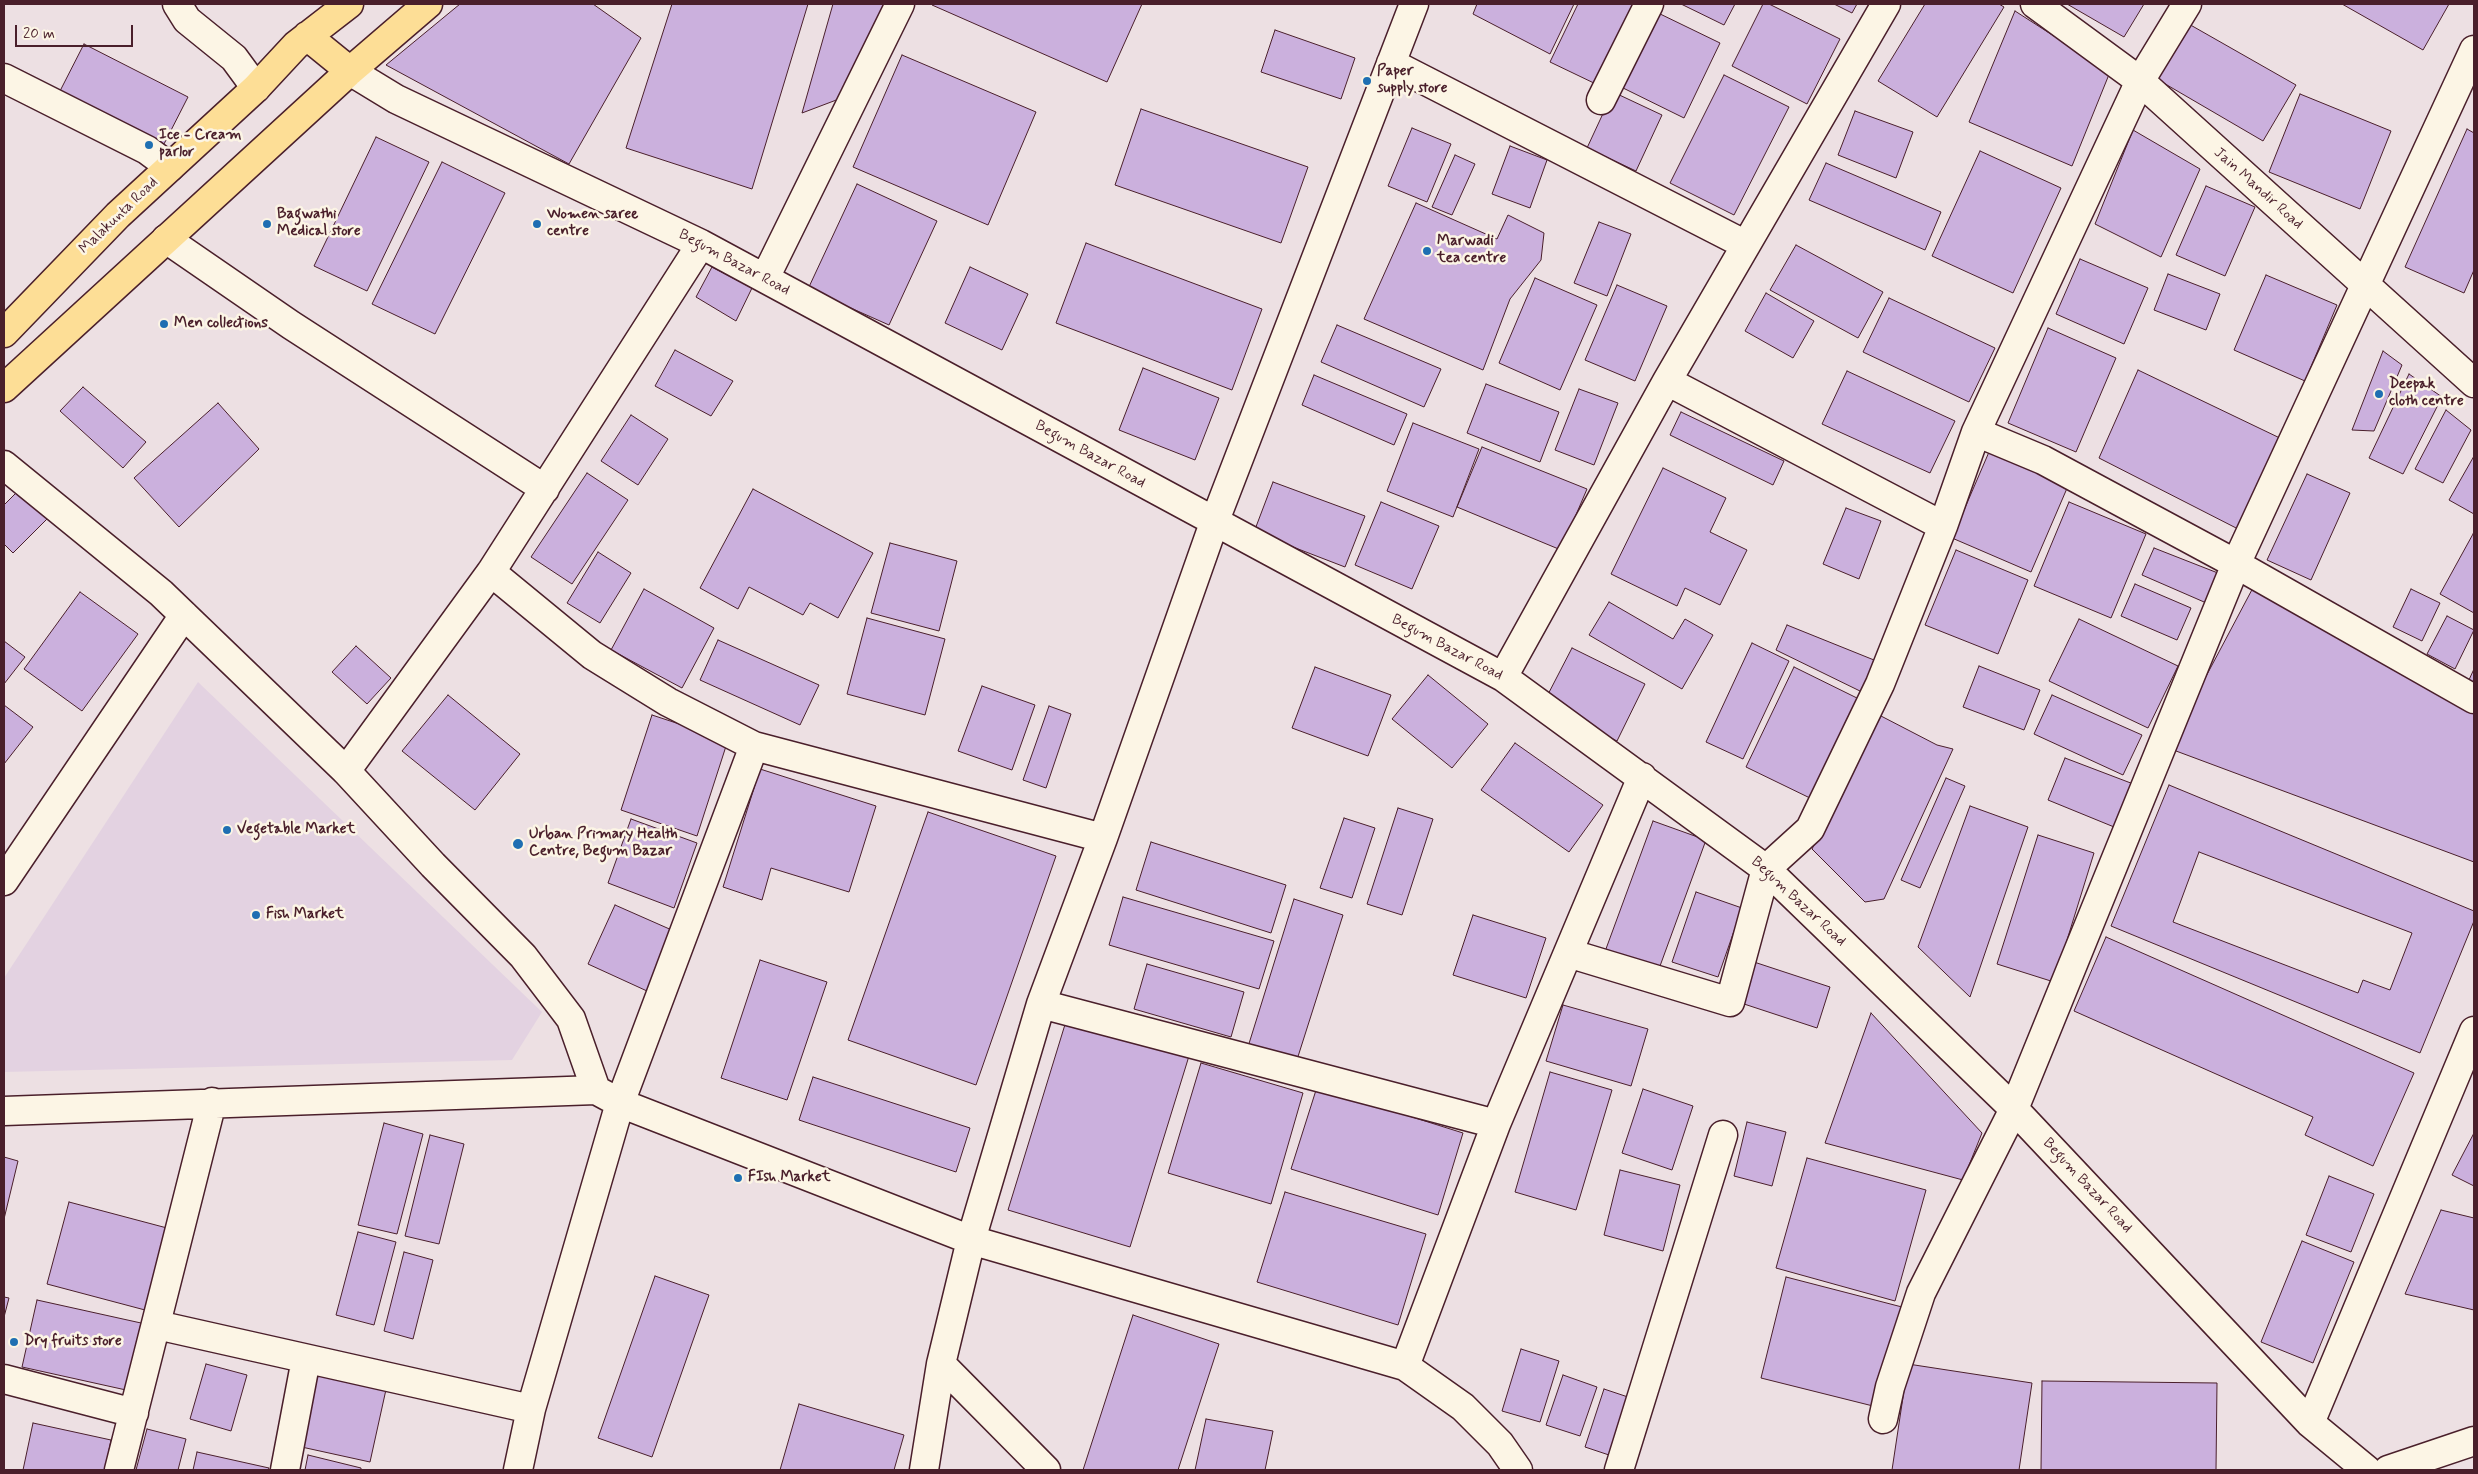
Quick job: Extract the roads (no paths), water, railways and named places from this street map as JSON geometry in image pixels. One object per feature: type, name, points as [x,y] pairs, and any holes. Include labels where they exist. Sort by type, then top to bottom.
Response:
[{"type":"main road","name":"Malakunta Road","points":[[4,333],[118,215],[256,88],[296,45],[349,4]]},
{"type":"main road","points":[[4,388],[350,72],[428,4]]},
{"type":"main road","points":[[307,36],[350,72]]},
{"type":"street","points":[[177,4],[187,20],[234,58],[256,88]]},
{"type":"street","points":[[765,278],[900,4]]},
{"type":"street","points":[[924,1470],[941,1364],[971,1240],[1040,1004],[1102,838],[1214,523],[1414,4]]},
{"type":"street","points":[[1601,100],[1649,4]]},
{"type":"street","points":[[1503,677],[1667,381],[1886,4]]},
{"type":"street","name":"Jain Mandir Road","points":[[2035,4],[2140,81],[2364,286],[2474,383]]},
{"type":"street","points":[[1568,953],[1730,1002],[1766,869],[1810,829],[1880,684],[1943,526],[1976,432],[2140,81],[2187,4]]},
{"type":"street","points":[[1883,1419],[1890,1387],[1921,1293],[2014,1109],[2236,564],[2474,50]]},
{"type":"street","points":[[1391,63],[1746,245]]},
{"type":"street","name":"Begum Bazar Road","points":[[350,72],[396,100],[701,244],[1214,523],[1503,677],[1766,869],[2014,1109],[2310,1422],[2367,1470]]},
{"type":"street","points":[[4,78],[147,150],[170,167]]},
{"type":"street","points":[[166,239],[291,326],[545,490]]},
{"type":"street","points":[[346,771],[491,572],[701,244]]},
{"type":"street","points":[[1667,381],[1943,526]]},
{"type":"street","points":[[1976,432],[2043,460],[2236,564],[2474,698]]},
{"type":"street","points":[[4,465],[161,593],[346,771],[535,972],[571,1019],[596,1090]]},
{"type":"street","points":[[491,572],[592,655],[668,702],[754,746],[1102,838]]},
{"type":"street","points":[[4,881],[184,615]]},
{"type":"street","points":[[518,1470],[531,1409],[620,1103],[754,746]]},
{"type":"street","points":[[1405,1366],[1496,1124],[1642,777]]},
{"type":"street","points":[[1040,1004],[1496,1124]]},
{"type":"street","points":[[2310,1422],[2474,1031]]},
{"type":"street","points":[[4,1111],[212,1102],[596,1090],[620,1103],[971,1240],[1405,1366],[1463,1407],[1500,1444],[1518,1470]]},
{"type":"street","points":[[119,1470],[212,1102]]},
{"type":"street","points":[[1619,1470],[1723,1135]]},
{"type":"street","points":[[157,1325],[531,1409]]},
{"type":"street","points":[[285,1470],[306,1358]]},
{"type":"street","points":[[941,1364],[1046,1470]]},
{"type":"street","points":[[4,1379],[134,1413]]},
{"type":"street","points":[[2388,1470],[2474,1441]]},
{"type":"place","name":"Paper supply store","points":[[1367,81]]},
{"type":"place","name":"Ice - Cream parlor","points":[[149,145]]},
{"type":"place","name":"Bagwathi Medical store","points":[[267,224]]},
{"type":"place","name":"Women saree centre","points":[[537,224]]},
{"type":"place","name":"Marwadi tea centre","points":[[1427,251]]},
{"type":"place","name":"Men collections","points":[[164,324]]},
{"type":"place","name":"Deepak cloth centre","points":[[2379,394]]},
{"type":"place","name":"Vegetable Market","points":[[227,830]]},
{"type":"place","name":"Urban Primary Health Centre, Begum Bazar","points":[[518,844]]},
{"type":"place","name":"Fish Market","points":[[256,915]]},
{"type":"place","name":"FIsh Market","points":[[738,1178]]},
{"type":"place","name":"Dry fruits store","points":[[14,1342]]}]
